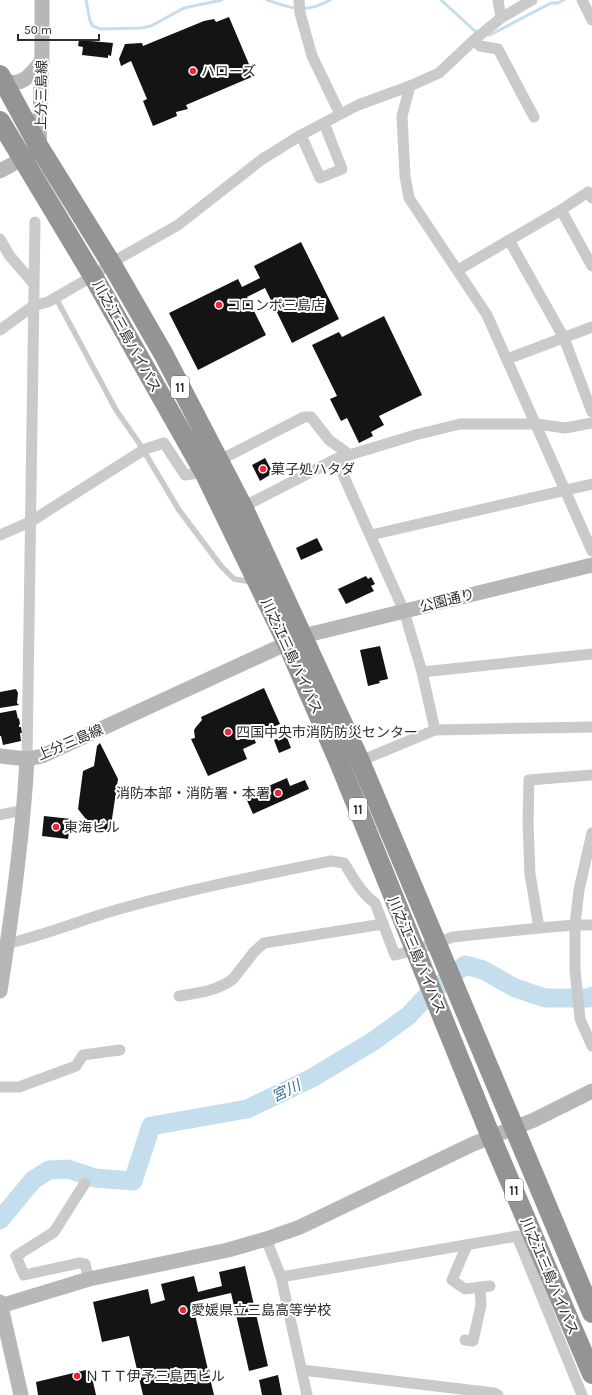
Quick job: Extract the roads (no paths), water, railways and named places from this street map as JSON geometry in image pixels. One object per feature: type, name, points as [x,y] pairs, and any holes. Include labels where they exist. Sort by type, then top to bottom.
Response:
[{"type":"highway","name":"川之江三島バイパス","points":[[0,76],[32,153],[93,276],[211,467],[243,507],[295,640],[339,762],[491,1136],[592,1374]]},
{"type":"highway","name":"川之江三島バイパス","points":[[0,121],[32,153],[111,263],[164,355],[258,583],[295,640],[360,761],[592,1313]]},
{"type":"street","name":"上分三島線","points":[[32,153],[42,60],[42,0]]},
{"type":"street","points":[[498,0],[501,18]]},
{"type":"street","points":[[0,330],[33,306],[56,298],[93,276],[111,263],[178,225],[261,160],[301,135],[358,105],[410,86],[439,73],[474,40],[501,18],[532,0]]},
{"type":"street","points":[[582,0],[592,20]]},
{"type":"street","points":[[300,6],[312,56],[340,114]]},
{"type":"street","points":[[474,40],[480,46],[498,49],[534,117]]},
{"type":"street","points":[[0,76],[10,82],[22,80],[33,72],[42,60]]},
{"type":"street","points":[[410,86],[402,116],[405,176],[410,198],[487,315],[537,424],[592,551]]},
{"type":"street","points":[[301,135],[320,178],[342,169],[324,123]]},
{"type":"street","points":[[0,171],[32,153]]},
{"type":"street","points":[[458,270],[561,210],[588,192],[592,198]]},
{"type":"street","points":[[561,210],[592,266]]},
{"type":"street","points":[[0,756],[27,759],[35,222]]},
{"type":"street","points":[[0,239],[9,255],[33,283]]},
{"type":"street","points":[[509,240],[564,338],[592,412]]},
{"type":"street","points":[[507,358],[592,327]]},
{"type":"street","points":[[0,535],[30,522],[144,450],[164,443],[184,475],[211,467],[304,417],[311,417],[330,440],[350,455]]},
{"type":"street","points":[[243,507],[336,459],[415,434],[460,424],[537,424],[565,428],[592,423]]},
{"type":"street","points":[[336,459],[404,611],[422,672],[435,730]]},
{"type":"street","points":[[371,536],[592,484]]},
{"type":"street","name":"公園通り","points":[[295,640],[404,611],[592,565]]},
{"type":"street","name":"上分三島線","points":[[0,991],[4,944],[23,810],[27,759],[42,756],[295,640]]},
{"type":"street","points":[[422,672],[592,654]]},
{"type":"street","points":[[360,761],[435,730],[592,727]]},
{"type":"street","points":[[539,928],[530,874],[528,823],[529,780],[592,775]]},
{"type":"street","points":[[0,815],[23,810]]},
{"type":"street","points":[[592,833],[579,890],[575,925],[575,970],[580,1019],[592,1046]]},
{"type":"street","points":[[4,944],[123,908],[201,887],[331,861],[344,863],[359,887],[375,903],[395,955],[415,950],[453,936],[575,925],[592,925]]},
{"type":"street","points":[[179,996],[208,991],[229,982],[254,952],[264,943],[383,924]]},
{"type":"street","points":[[0,1087],[19,1087],[76,1066],[84,1055],[120,1050]]},
{"type":"street","points":[[21,1395],[0,1305],[89,1280],[228,1250],[300,1227],[491,1136],[534,1120],[592,1091]]},
{"type":"street","points":[[85,1183],[54,1232],[16,1256],[24,1275],[79,1263],[85,1264],[89,1280]]},
{"type":"street","points":[[281,1277],[517,1236],[582,1395]]},
{"type":"street","points":[[266,1239],[281,1277],[307,1395]]},
{"type":"street","points":[[465,1340],[473,1341],[485,1286],[465,1289],[452,1280],[467,1245]]},
{"type":"street","points":[[302,1370],[494,1392],[498,1395]]},
{"type":"lane","points":[[56,298],[116,410],[144,450],[179,510],[220,566],[234,579],[258,583]]},
{"type":"waterway","points":[[86,0],[90,21],[93,26],[101,29],[141,28],[151,26],[184,8],[222,0]]},
{"type":"waterway","points":[[267,0],[299,9],[313,7],[330,0]]},
{"type":"waterway","points":[[441,0],[475,31],[480,32]]},
{"type":"waterway","points":[[485,34],[490,35],[551,3],[558,3],[564,0]]},
{"type":"waterway","name":"宮川","points":[[0,1220],[33,1180],[49,1170],[68,1169],[95,1178],[133,1181],[151,1126],[247,1109],[312,1078],[372,1042],[408,1016],[426,997],[465,965],[483,970],[515,988],[545,998],[589,998],[592,996]]},
{"type":"place","name":"ハローズ","points":[[193,71]]},
{"type":"place","name":"コロンボ三島店","points":[[219,305]]},
{"type":"place","name":"菓子処ハタダ","points":[[263,469]]},
{"type":"place","name":"四国中央市消防防災センター","points":[[228,732]]},
{"type":"place","name":"消防本部・消防署・本署","points":[[278,793]]},
{"type":"place","name":"東海ビル","points":[[56,827]]},
{"type":"place","name":"愛媛県立三島高等学校","points":[[183,1310]]},
{"type":"place","name":"ＮＴＴ伊予三島西ビル","points":[[77,1376]]}]
